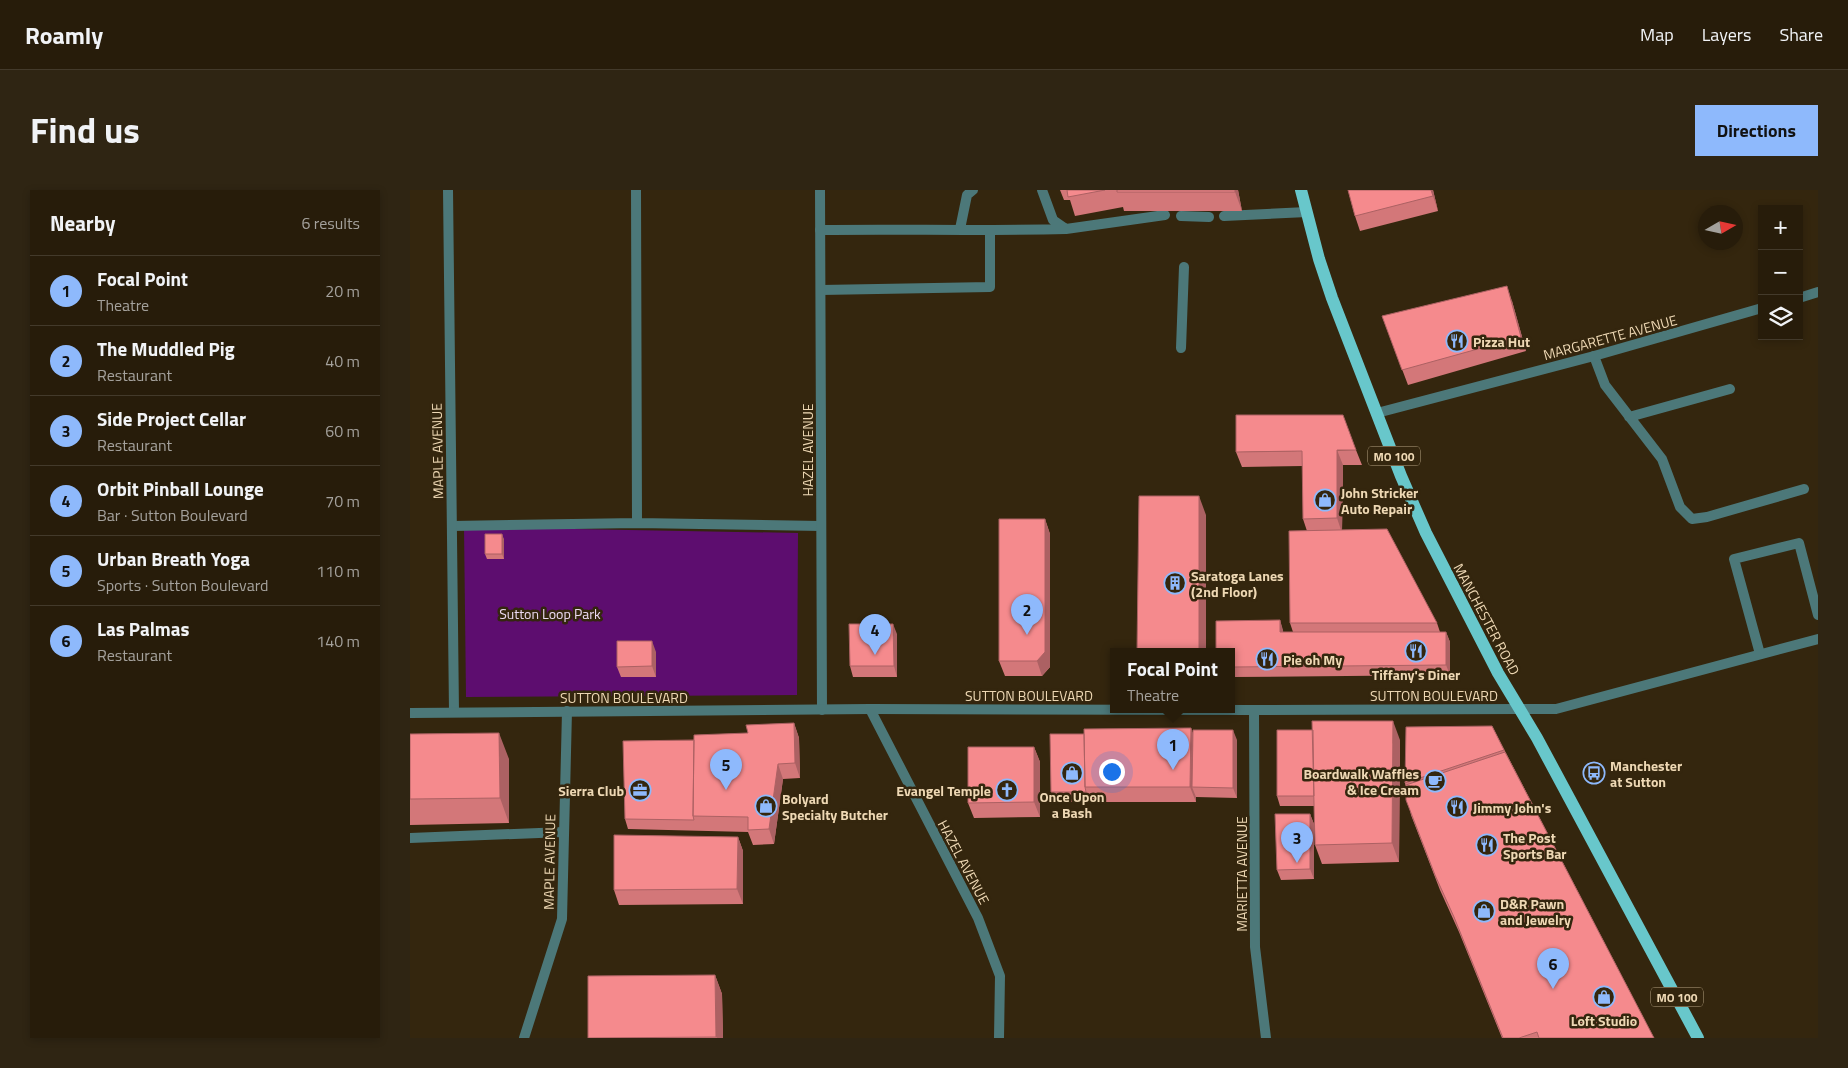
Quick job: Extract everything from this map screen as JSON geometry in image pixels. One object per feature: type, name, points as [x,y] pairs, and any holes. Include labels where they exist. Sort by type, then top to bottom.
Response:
[{"type":"main road","name":"MANCHESTER ROAD","points":[[1301,190],[1332,298],[1401,476],[1426,533],[1498,673],[1613,877],[1698,1038]]},
{"type":"street","name":"MAPLE AVENUE","points":[[448,190],[454,712]]},
{"type":"street","points":[[636,190],[637,523]]},
{"type":"street","name":"HAZEL AVENUE","points":[[820,190],[822,710]]},
{"type":"street","points":[[960,229],[967,195],[973,190]]},
{"type":"street","points":[[1042,190],[1053,220],[1066,229]]},
{"type":"street","points":[[1224,216],[1306,212]]},
{"type":"street","points":[[820,230],[960,229],[990,231],[1066,229],[1165,215]]},
{"type":"street","points":[[1182,216],[1209,217]]},
{"type":"street","points":[[821,290],[990,287],[990,231]]},
{"type":"street","points":[[1180,348],[1184,267]]},
{"type":"street","points":[[1803,297],[1818,292]]},
{"type":"street","name":"MARGARETTE AVENUE","points":[[1377,413],[1594,356],[1758,309]]},
{"type":"street","points":[[1594,356],[1605,385],[1662,459],[1680,507],[1692,519],[1707,518],[1804,489]]},
{"type":"street","points":[[1629,416],[1730,389]]},
{"type":"street","points":[[452,526],[637,523],[821,526]]},
{"type":"street","points":[[1760,654],[1734,559],[1799,543],[1818,615]]},
{"type":"street","name":"SUTTON BOULEVARD","points":[[1235,710],[1556,709],[1818,639]]},
{"type":"street","name":"HAZEL AVENUE","points":[[870,708],[978,918],[1000,976],[999,1038]]},
{"type":"street","name":"SUTTON BOULEVARD","points":[[410,713],[870,708],[1110,709]]},
{"type":"street","name":"MARIETTA AVENUE","points":[[1254,710],[1255,946],[1266,1038]]},
{"type":"street","name":"MAPLE AVENUE","points":[[524,1038],[562,919],[567,711]]},
{"type":"street","points":[[410,838],[564,832]]},
{"type":"green space","name":"Sutton Loop Park","points":[[464,527],[798,533],[797,695],[466,697]]},
{"type":"building","points":[[1067,190],[1105,190],[1068,197]]},
{"type":"building","points":[[1117,190],[1235,190],[1235,192],[1117,192]]},
{"type":"building","points":[[1348,190],[1431,190],[1433,196],[1355,216]]},
{"type":"building","name":"Pizza Hut","points":[[1507,286],[1521,337],[1402,370],[1382,316]]},
{"type":"building","name":"John Stricker Auto Repair","points":[[1236,415],[1343,415],[1356,450],[1337,450],[1337,518],[1303,519],[1302,451],[1236,452]]},
{"type":"building","name":"Saratoga Lanes (2nd Floor)","points":[[1139,496],[1199,496],[1199,648],[1137,648]]},
{"type":"building","points":[[999,519],[1045,519],[1045,652],[1037,661],[999,661]]},
{"type":"building","points":[[1387,529],[1437,623],[1290,623],[1289,531]]},
{"type":"building","points":[[485,534],[502,534],[502,554],[485,554]]},
{"type":"building","points":[[1280,620],[1280,632],[1446,632],[1446,665],[1235,667],[1235,648],[1216,648],[1216,621]]},
{"type":"building","points":[[849,624],[893,624],[894,666],[850,666]]},
{"type":"building","points":[[617,641],[652,641],[652,666],[617,667]]},
{"type":"building","points":[[1312,721],[1393,721],[1392,843],[1315,845]]},
{"type":"building","points":[[794,723],[795,763],[778,764],[769,829],[748,830],[748,817],[693,816],[694,735],[748,733],[746,725]]},
{"type":"building","points":[[1492,726],[1504,750],[1405,783],[1406,727]]},
{"type":"building","points":[[1191,728],[1190,787],[1085,787],[1084,729]]},
{"type":"building","points":[[1193,730],[1233,730],[1233,788],[1192,787]]},
{"type":"building","points":[[1277,730],[1313,730],[1314,796],[1277,796]]},
{"type":"building","points":[[499,733],[500,798],[410,799],[410,734]]},
{"type":"building","name":"Once Upon a Bash","points":[[1050,734],[1084,734],[1086,792],[1051,792]]},
{"type":"building","points":[[694,740],[694,820],[625,819],[623,741]]},
{"type":"building","name":"Evangel Temple","points":[[968,747],[1034,747],[1034,802],[968,803]]},
{"type":"building","points":[[1505,752],[1654,1038],[1539,1038],[1537,1032],[1519,1038],[1503,1038],[1406,800],[1406,785]]},
{"type":"building","points":[[1275,814],[1310,814],[1310,869],[1277,870]]},
{"type":"building","points":[[614,835],[738,837],[737,889],[614,890]]},
{"type":"building","points":[[715,975],[716,1037],[588,1038],[588,976]]},
{"type":"place","name":"Pizza Hut","points":[[1457,341]]},
{"type":"place","name":"John Stricker Auto Repair","points":[[1325,500]]},
{"type":"place","name":"Saratoga Lanes (2nd Floor)","points":[[1175,583]]},
{"type":"place","name":"The Muddled Pig","points":[[1027,635]]},
{"type":"place","name":"Tiffany's Diner","points":[[1416,651]]},
{"type":"place","name":"Orbit Pinball Lounge","points":[[875,655]]},
{"type":"place","name":"Pie oh My","points":[[1267,659]]},
{"type":"place","name":"Focal Point","points":[[1173,770]]},
{"type":"place","name":"Once Upon a Bash","points":[[1072,773]]},
{"type":"place","name":"Manchester at Sutton","points":[[1594,773]]},
{"type":"place","name":"Boardwalk Waffles & Ice Cream","points":[[1435,781]]},
{"type":"place","name":"Sierra Club","points":[[640,790]]},
{"type":"place","name":"Urban Breath Yoga","points":[[726,790]]},
{"type":"place","name":"Evangel Temple","points":[[1007,790]]},
{"type":"place","name":"Bolyard Specialty Butcher","points":[[766,806]]},
{"type":"place","name":"Jimmy John's","points":[[1457,807]]},
{"type":"place","name":"The Post Sports Bar","points":[[1487,845]]},
{"type":"place","name":"Side Project Cellar","points":[[1297,863]]},
{"type":"place","name":"D&R Pawn and Jewelry","points":[[1484,911]]},
{"type":"place","name":"Las Palmas","points":[[1553,989]]},
{"type":"place","name":"Loft Studio","points":[[1604,997]]}]
